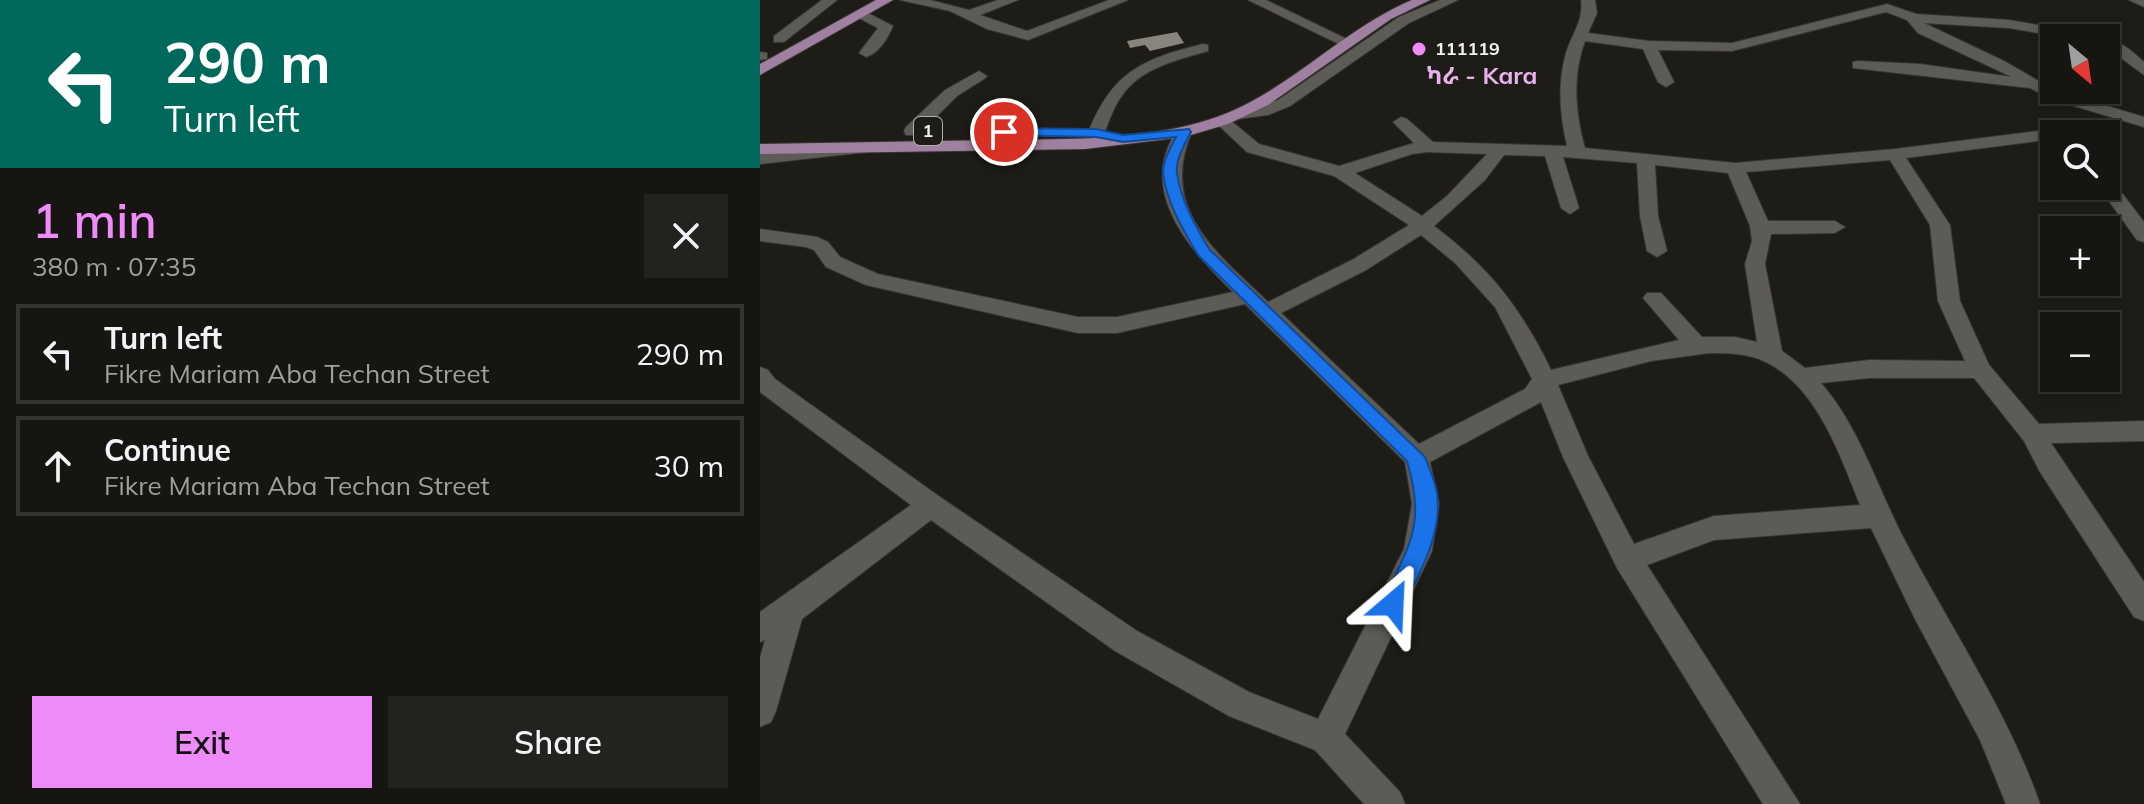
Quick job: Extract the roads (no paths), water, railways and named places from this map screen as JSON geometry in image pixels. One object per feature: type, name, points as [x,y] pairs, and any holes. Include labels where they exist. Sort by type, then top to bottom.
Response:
[{"type":"main road","points":[[785,39],[886,0]]},
{"type":"main road","points":[[1090,139],[1123,139],[1184,132],[1228,118],[1262,102],[1386,16],[1423,0]]},
{"type":"main road","points":[[760,56],[864,6]]},
{"type":"main road","name":"1","points":[[760,135],[912,131],[1090,139]]},
{"type":"main road","name":"1","points":[[760,149],[1090,139]]},
{"type":"street","points":[[760,56],[830,0]]},
{"type":"street","points":[[907,0],[954,8],[992,26],[1028,36],[1040,34],[1121,0]]},
{"type":"street","points":[[968,15],[1011,0]]},
{"type":"street","points":[[1255,0],[1346,42]]},
{"type":"street","points":[[1451,0],[1404,20],[1284,103],[1268,110],[1228,118],[1253,148],[1340,172],[1400,208],[1489,287],[1516,323],[1576,457],[1627,559],[1783,804]]},
{"type":"street","points":[[1577,152],[1571,132],[1570,64],[1590,13],[1588,0]]},
{"type":"street","points":[[1882,0],[1913,18],[1923,30],[2040,85]]},
{"type":"street","points":[[2136,0],[2144,3]]},
{"type":"street","points":[[864,6],[886,26],[882,36],[866,53]]},
{"type":"street","points":[[1580,36],[1649,45],[1732,47],[1887,8],[1913,18],[2009,24],[2040,29]]},
{"type":"street","points":[[1649,45],[1666,82]]},
{"type":"street","points":[[1090,139],[1105,106],[1133,73],[1160,60],[1203,48]]},
{"type":"street","points":[[2120,49],[2144,70]]},
{"type":"street","points":[[1858,65],[1920,69],[2014,84],[2036,83]]},
{"type":"street","points":[[912,131],[951,93],[979,76]]},
{"type":"street","points":[[2084,104],[2144,122]]},
{"type":"street","points":[[1401,122],[1428,147]]},
{"type":"street","points":[[1184,132],[1170,173],[1187,225],[1204,252],[1416,457],[1427,491],[1427,519],[1418,551],[1326,738]]},
{"type":"street","points":[[1340,172],[1410,149],[1428,147],[1577,152],[1735,168],[1895,154],[2040,136]]},
{"type":"street","points":[[760,159],[825,154],[871,146]]},
{"type":"street","points":[[1265,312],[1347,273],[1419,226],[1478,179],[1498,151]]},
{"type":"street","points":[[1553,153],[1570,208]]},
{"type":"street","points":[[1895,154],[1940,225],[1949,301],[1980,370],[2033,434],[2049,465],[2144,607]]},
{"type":"street","points":[[1646,160],[1649,216],[1657,251]]},
{"type":"street","points":[[1735,168],[1760,226],[1762,241],[1755,264],[1771,355]]},
{"type":"street","points":[[2118,200],[2144,236]]},
{"type":"street","points":[[1760,226],[1785,229],[1835,227]]},
{"type":"street","points":[[760,235],[810,241],[821,246],[833,262],[873,280],[1078,325],[1117,325],[1248,296]]},
{"type":"street","points":[[1654,298],[1697,346]]},
{"type":"street","points":[[1416,457],[1533,395],[1544,380],[1697,346],[1734,346],[1771,355],[1803,377],[1830,413],[1940,639],[1993,734],[2023,804]]},
{"type":"street","points":[[1803,377],[1869,369],[1980,370]]},
{"type":"street","points":[[762,383],[1126,641],[1240,705],[1326,738],[1388,804]]},
{"type":"street","points":[[2033,434],[2144,431]]},
{"type":"street","points":[[760,628],[789,611],[931,505]]},
{"type":"street","points":[[1627,559],[1714,528],[1879,516]]},
{"type":"street","points":[[760,711],[789,611]]},
{"type":"place","name":"111119","points":[[1419,49]]},
{"type":"district","name":"ካራ - Kara","points":[[1482,76]]}]
